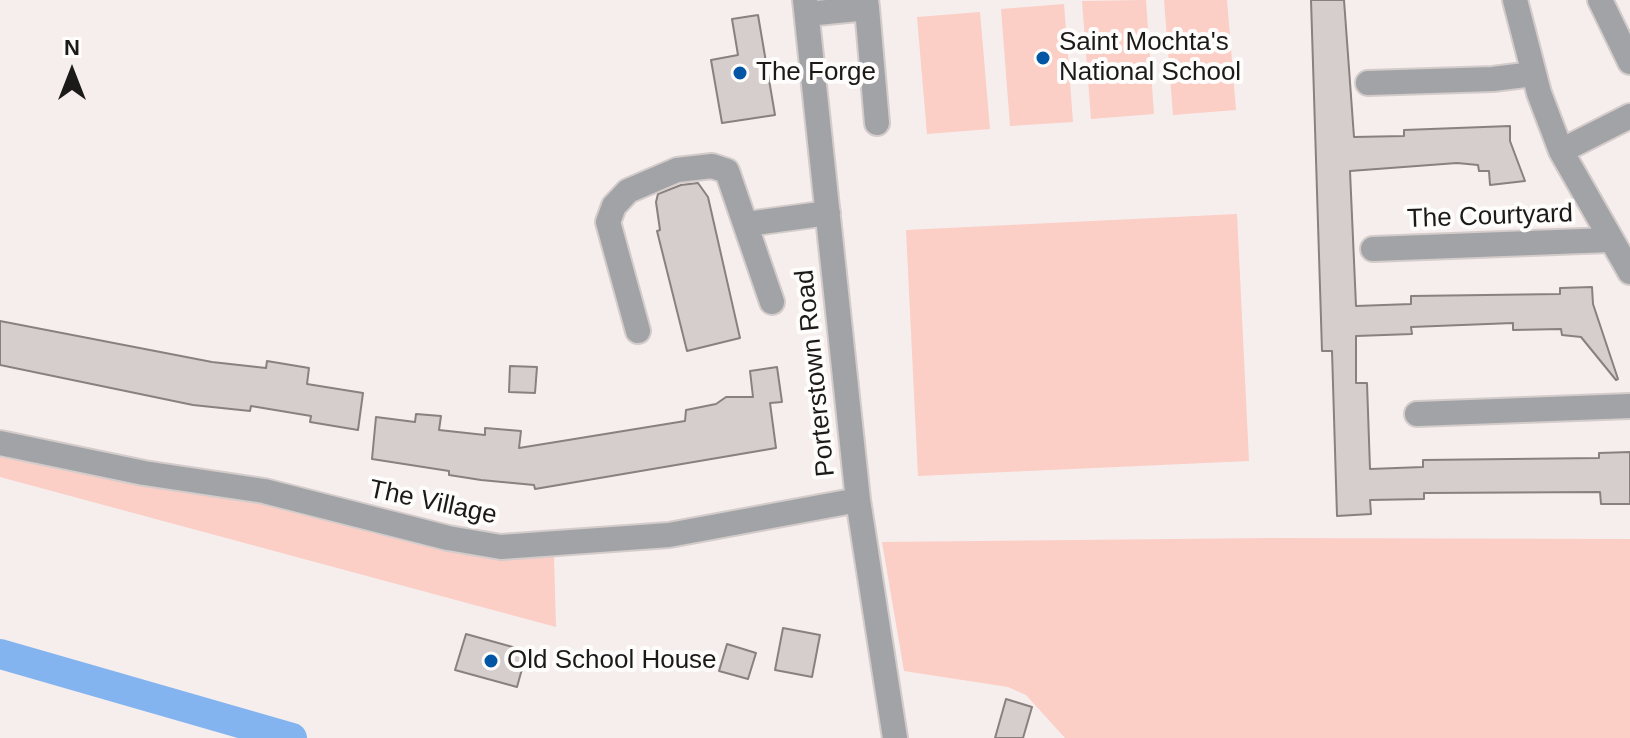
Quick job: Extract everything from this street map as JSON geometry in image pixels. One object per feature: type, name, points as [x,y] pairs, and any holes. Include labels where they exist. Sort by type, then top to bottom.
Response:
[{"type":"street","name":"The Courtyard","points":[[1515,0],[1533,74],[1561,151],[1630,272]]},
{"type":"street","points":[[1600,0],[1630,62]]},
{"type":"street","points":[[806,7],[867,4],[877,123]]},
{"type":"street","name":"Porterstown Road","points":[[806,7],[858,500],[895,738]]},
{"type":"street","points":[[1368,83],[1493,79],[1533,74]]},
{"type":"street","points":[[1561,151],[1630,116]]},
{"type":"street","points":[[638,331],[608,222],[614,206],[628,191],[677,170],[712,166],[727,171],[772,302]]},
{"type":"street","points":[[747,224],[828,213]]},
{"type":"street","name":"The Courtyard","points":[[1373,249],[1609,240]]},
{"type":"street","points":[[1417,414],[1630,406]]},
{"type":"street","name":"The Village","points":[[0,443],[144,473],[264,491],[448,538],[501,547],[669,535],[858,500]]},
{"type":"shaded area","points":[[1146,0],[1154,114],[1091,119],[1082,1]]},
{"type":"shaded area","points":[[1164,0],[1227,0],[1236,110],[1173,115]]},
{"type":"shaded area","points":[[1064,4],[1073,122],[1010,126],[1001,9]]},
{"type":"shaded area","points":[[980,12],[990,129],[927,134],[917,17]]},
{"type":"shaded area","points":[[1237,214],[1249,461],[918,476],[906,230]]},
{"type":"shaded area","points":[[0,445],[480,552],[554,556],[556,627],[0,477]]},
{"type":"shaded area","points":[[1270,538],[1630,539],[1630,738],[1065,738],[1026,695],[1008,687],[904,671],[882,542]]},
{"type":"building","points":[[1311,0],[1344,0],[1354,137],[1404,136],[1404,130],[1510,126],[1510,141],[1525,181],[1490,185],[1489,171],[1479,171],[1478,165],[1457,163],[1350,171],[1356,306],[1411,304],[1411,296],[1560,294],[1560,288],[1592,287],[1593,304],[1618,379],[1581,337],[1562,335],[1561,329],[1513,330],[1513,323],[1411,327],[1412,334],[1356,336],[1356,383],[1367,383],[1370,469],[1423,467],[1423,460],[1599,458],[1599,453],[1630,452],[1630,504],[1601,504],[1600,492],[1424,493],[1424,499],[1370,500],[1371,514],[1337,516],[1332,351],[1322,351]]},
{"type":"building","name":"The Forge","points":[[758,15],[775,115],[722,123],[711,60],[738,55],[732,19]]},
{"type":"building","points":[[698,183],[708,197],[740,338],[687,351],[657,231],[660,230],[656,202],[658,194],[681,185]]},
{"type":"building","points":[[0,321],[212,362],[266,368],[267,361],[309,368],[307,384],[363,393],[358,430],[310,422],[311,416],[251,406],[250,411],[193,405],[0,365]]},
{"type":"building","points":[[510,366],[537,367],[535,393],[509,392]]},
{"type":"building","points":[[777,367],[782,402],[770,403],[776,448],[535,489],[534,485],[449,475],[449,471],[372,459],[376,417],[415,422],[416,414],[441,416],[439,430],[485,435],[485,428],[521,431],[519,448],[685,421],[686,410],[716,404],[726,397],[753,397],[750,371]]},
{"type":"building","points":[[783,628],[820,635],[812,677],[775,670]]},
{"type":"building","name":"Old School House","points":[[466,634],[527,651],[517,687],[455,670]]},
{"type":"building","points":[[727,644],[756,653],[748,679],[719,671]]},
{"type":"building","points":[[1006,699],[1032,707],[1023,738],[995,738]]},
{"type":"waterway","points":[[0,654],[292,738]]},
{"type":"place","name":"Saint Mochta's National School","points":[[1043,58]]},
{"type":"place","name":"The Forge","points":[[740,73]]},
{"type":"place","name":"Old School House","points":[[491,661]]}]
